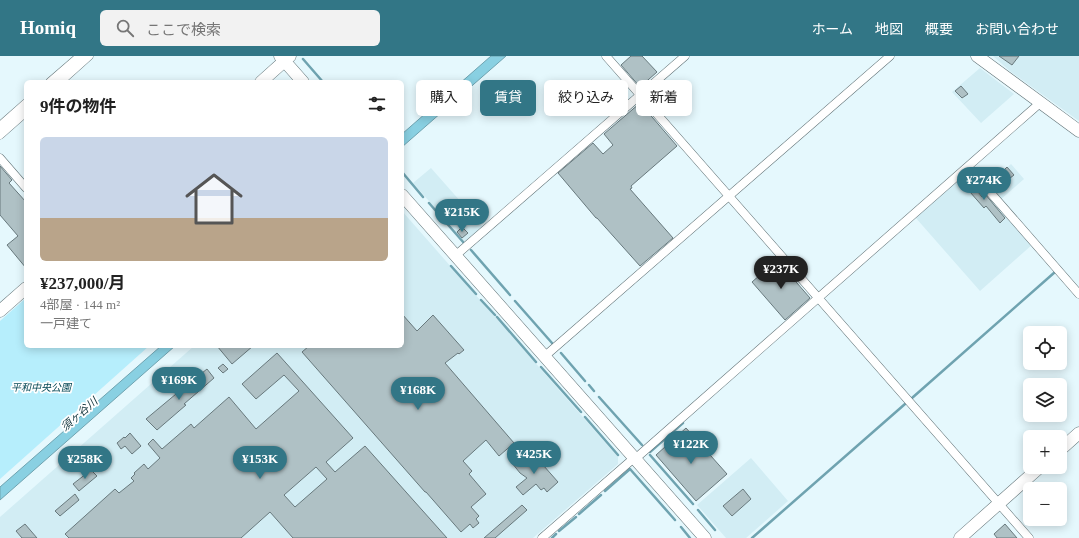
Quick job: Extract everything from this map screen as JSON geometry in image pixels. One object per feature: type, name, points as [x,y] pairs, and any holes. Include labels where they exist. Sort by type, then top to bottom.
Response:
[{"type":"street","points":[[52,80],[80,56]]},
{"type":"street","points":[[62,80],[89,56]]},
{"type":"street","points":[[606,56],[636,90]]},
{"type":"street","points":[[657,80],[685,56]]},
{"type":"street","points":[[545,356],[890,56]]},
{"type":"street","points":[[977,56],[1079,132]]},
{"type":"street","points":[[262,80],[285,58],[302,80]]},
{"type":"street","points":[[455,256],[636,98]]},
{"type":"street","points":[[542,538],[635,459],[1040,103]]},
{"type":"street","points":[[0,126],[24,105]]},
{"type":"street","points":[[0,134],[24,114]]},
{"type":"street","points":[[659,116],[1029,538]]},
{"type":"street","points":[[0,158],[24,186]]},
{"type":"street","points":[[968,167],[1079,294]]},
{"type":"street","points":[[404,197],[705,538]]},
{"type":"street","points":[[0,310],[24,290]]},
{"type":"street","points":[[1067,444],[1079,433]]},
{"type":"street","points":[[960,538],[1032,474]]},
{"type":"shaded area","points":[[491,56],[506,56],[472,86],[472,80],[464,80]]},
{"type":"shaded area","points":[[993,56],[1079,56],[1079,121],[1011,72]]},
{"type":"shaded area","points":[[980,68],[1014,94],[981,123],[952,92]]},
{"type":"shaded area","points":[[423,116],[437,116],[404,145],[404,132]]},
{"type":"shaded area","points":[[1011,164],[1024,179],[999,201],[986,186]]},
{"type":"shaded area","points":[[431,168],[484,228],[466,243],[413,183]]},
{"type":"shaded area","points":[[967,172],[1033,244],[980,291],[915,217]]},
{"type":"shaded area","points":[[404,213],[618,457],[618,464],[533,538],[0,538],[0,517],[192,348],[404,348]]},
{"type":"shaded area","points":[[159,348],[173,348],[0,500],[0,487]]},
{"type":"shaded area","points":[[751,458],[788,501],[746,538],[726,538],[697,505]]},
{"type":"green space","name":"平和中央公園","points":[[24,300],[24,348],[147,348],[0,479],[0,321]]},
{"type":"building","points":[[631,56],[642,56],[657,72],[648,80],[636,80],[636,82],[621,65]]},
{"type":"building","points":[[999,56],[1019,56],[1012,65]]},
{"type":"building","points":[[961,86],[968,94],[962,98],[955,91]]},
{"type":"building","points":[[636,106],[636,116],[651,116],[677,146],[631,186],[632,188],[630,189],[673,238],[640,266],[596,218],[558,173],[593,143],[603,154],[613,145],[604,134],[625,116],[628,116],[628,113]]},
{"type":"building","points":[[0,166],[12,180],[9,183],[24,200],[24,266],[7,245],[18,236],[0,215]]},
{"type":"building","points":[[1007,167],[1014,175],[1003,182],[998,176]]},
{"type":"building","points":[[968,179],[982,197],[985,194],[1005,218],[1000,223],[986,206],[984,208],[963,184]]},
{"type":"building","points":[[462,227],[468,233],[462,238],[457,232]]},
{"type":"building","points":[[777,260],[810,298],[785,320],[752,282]]},
{"type":"building","points":[[433,315],[464,350],[445,363],[514,443],[499,456],[486,440],[463,461],[472,471],[469,474],[486,494],[471,507],[479,516],[476,519],[479,523],[473,528],[470,524],[461,532],[302,352],[307,348],[404,348],[404,316],[417,331]]},
{"type":"building","points":[[219,348],[251,348],[232,364]]},
{"type":"building","points":[[277,353],[353,438],[326,462],[335,472],[365,446],[447,538],[293,538],[270,512],[241,538],[69,538],[65,534],[115,489],[119,493],[134,481],[131,478],[135,474],[134,473],[144,464],[148,469],[160,458],[148,444],[153,439],[162,449],[191,424],[194,428],[229,397],[256,429],[299,391],[284,375],[256,399],[242,384]],"holes":[[[316,467],[327,479],[295,507],[284,495]]]},
{"type":"building","points":[[223,364],[228,369],[223,373],[218,368]]},
{"type":"building","points":[[207,369],[214,378],[157,430],[146,419],[176,394]]},
{"type":"building","points":[[686,428],[727,474],[696,501],[656,455]]},
{"type":"building","points":[[130,433],[141,446],[132,454],[125,446],[121,449],[117,443]]},
{"type":"building","points":[[522,455],[530,462],[536,457],[558,482],[547,492],[544,488],[541,490],[536,484],[523,495],[516,487],[527,478],[520,473],[512,463]]},
{"type":"building","points":[[91,470],[97,476],[79,491],[73,484]]},
{"type":"building","points":[[743,489],[751,499],[732,516],[723,506]]},
{"type":"building","points":[[75,494],[79,500],[60,516],[55,511]]},
{"type":"building","points":[[522,505],[527,510],[495,538],[484,538]]},
{"type":"building","points":[[25,524],[37,538],[22,538],[16,531]]},
{"type":"building","points":[[1005,524],[1017,538],[997,538],[994,534]]},
{"type":"waterway","points":[[303,59],[321,80]]},
{"type":"waterway","points":[[404,174],[423,197]]},
{"type":"waterway","points":[[429,203],[464,243]]},
{"type":"waterway","points":[[471,250],[510,295]]},
{"type":"waterway","points":[[451,266],[476,294]]},
{"type":"waterway","points":[[912,398],[1055,272]]},
{"type":"waterway","points":[[481,300],[495,315]]},
{"type":"waterway","points":[[515,301],[552,343]]},
{"type":"waterway","points":[[497,317],[536,362]]},
{"type":"waterway","points":[[561,353],[585,381]]},
{"type":"waterway","points":[[541,367],[581,412]]},
{"type":"waterway","points":[[589,385],[594,391]]},
{"type":"waterway","points":[[599,397],[642,445]]},
{"type":"waterway","points":[[752,538],[905,404]]},
{"type":"waterway","points":[[585,417],[618,455]]},
{"type":"waterway","points":[[650,452],[683,423]]},
{"type":"waterway","points":[[650,455],[693,504]]},
{"type":"waterway","points":[[605,491],[630,469],[675,520]]},
{"type":"waterway","points":[[579,514],[601,495]]},
{"type":"waterway","points":[[698,510],[715,530]]},
{"type":"waterway","points":[[559,531],[576,517]]},
{"type":"waterway","points":[[681,527],[690,538]]},
{"type":"waterway","points":[[552,538],[556,534]]},
{"type":"water label","name":"須ヶ谷川","points":[[79,414]]}]
